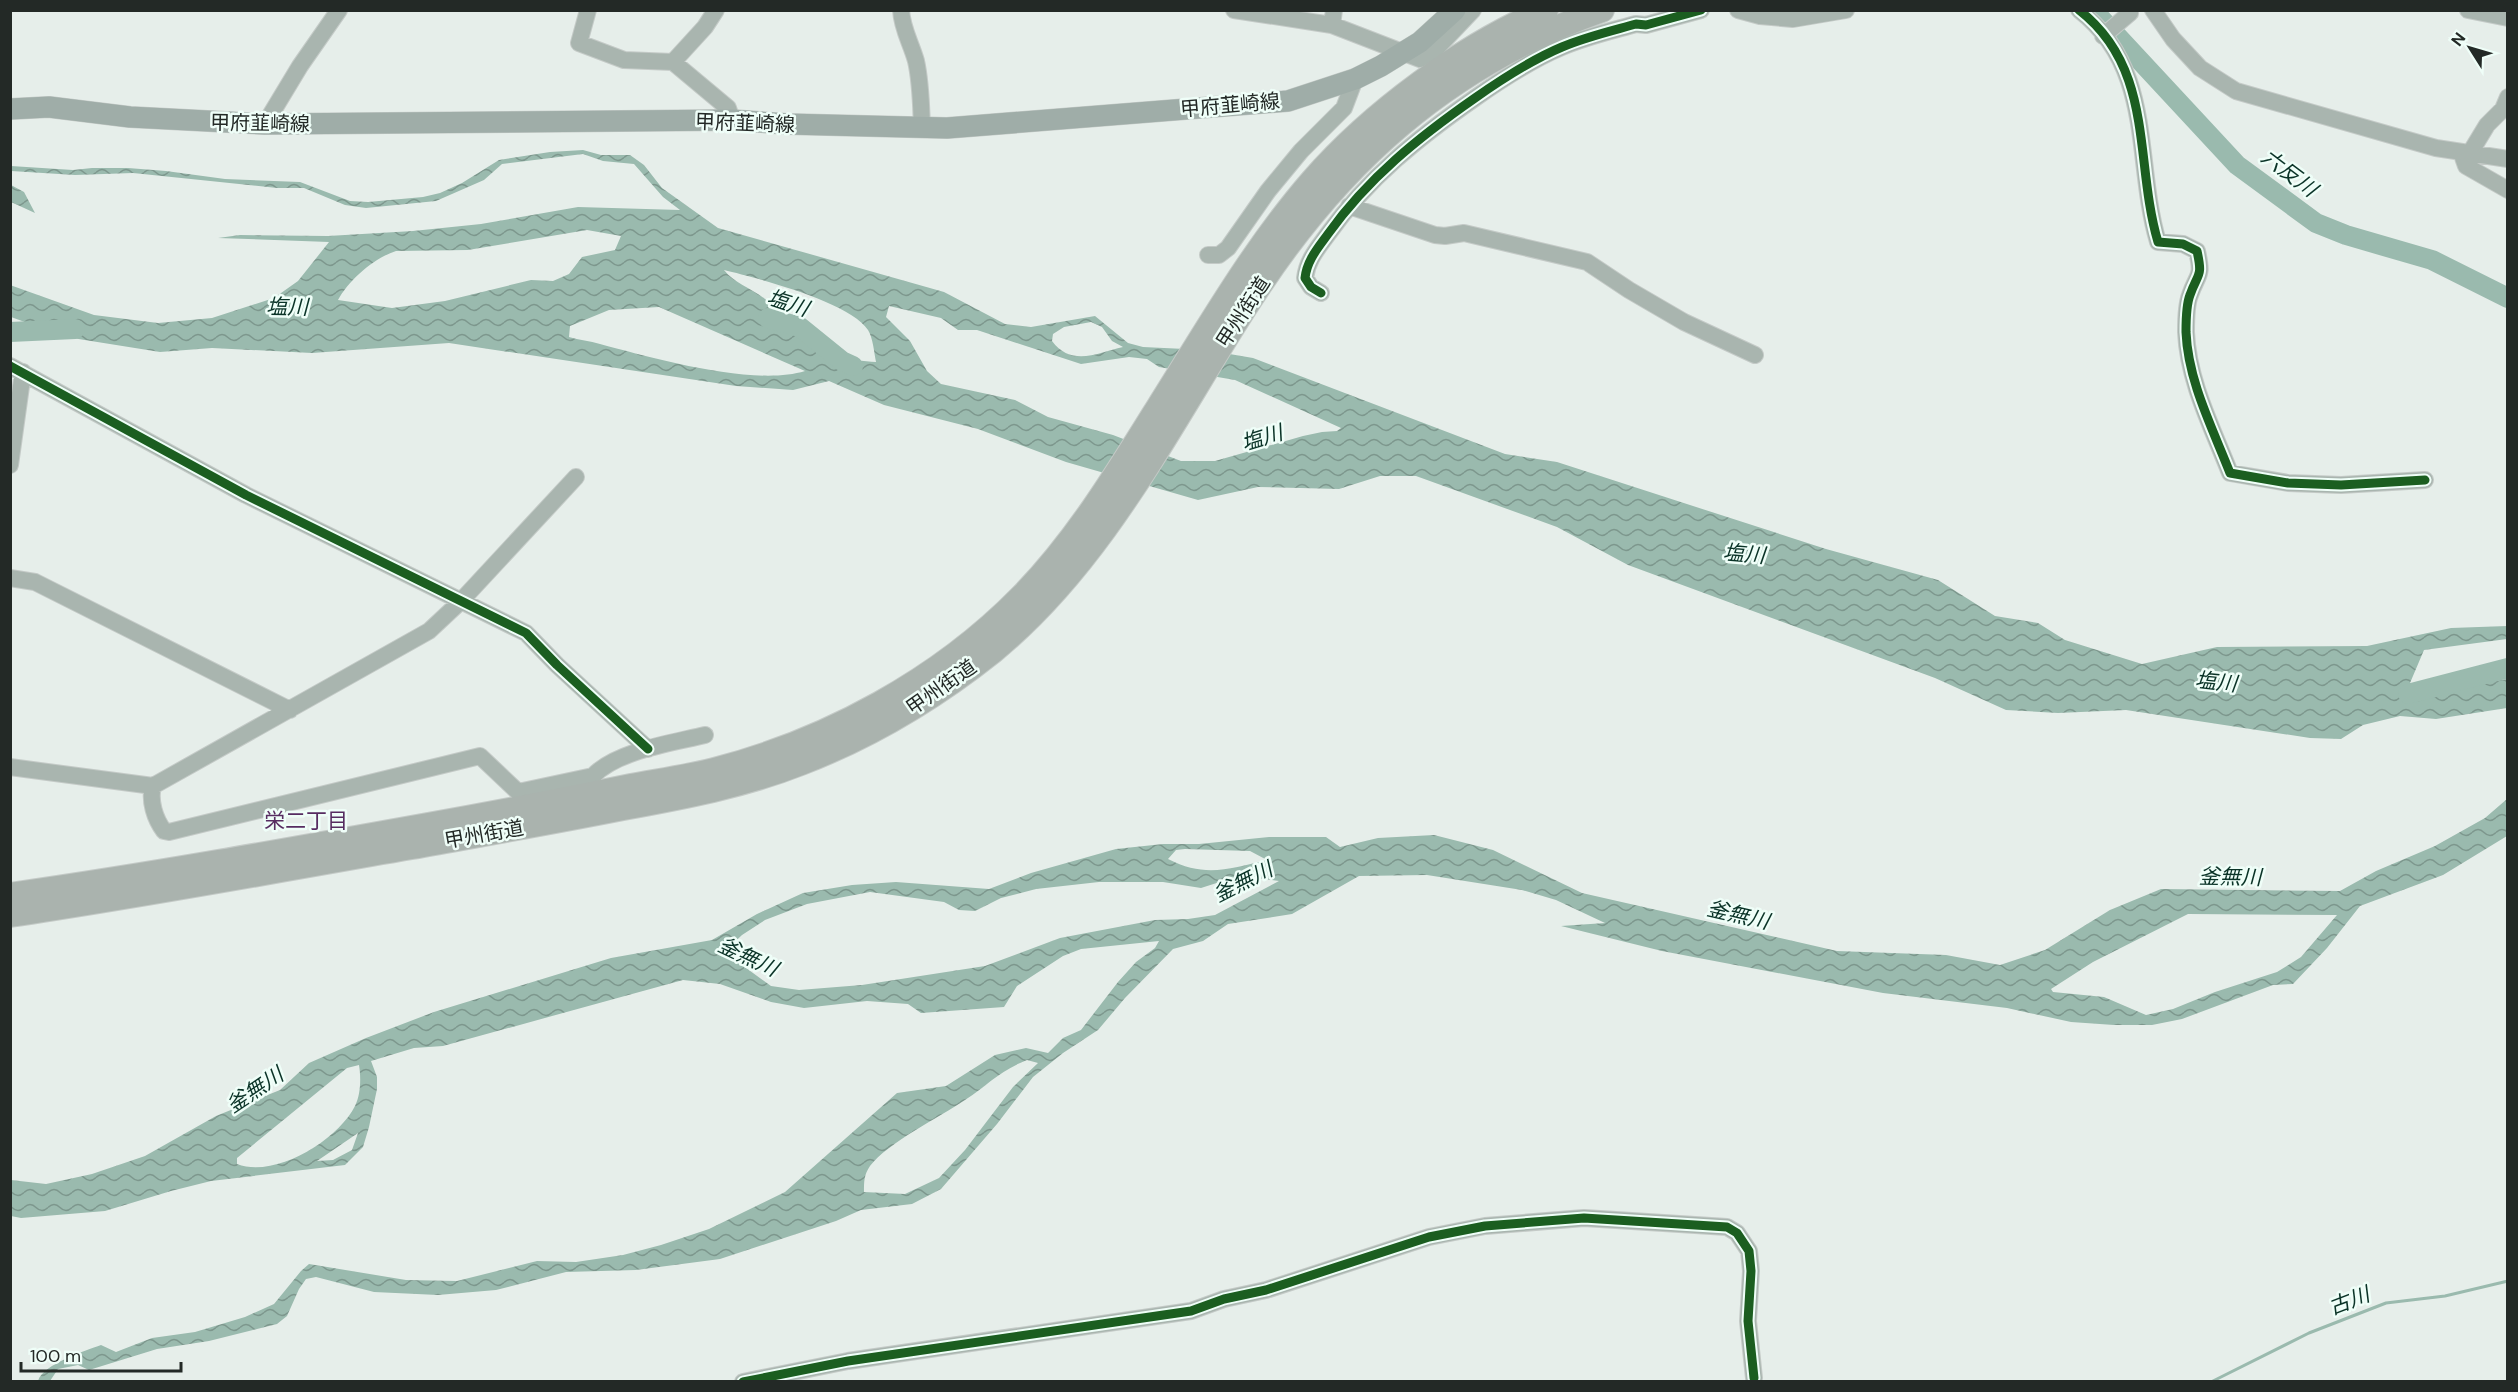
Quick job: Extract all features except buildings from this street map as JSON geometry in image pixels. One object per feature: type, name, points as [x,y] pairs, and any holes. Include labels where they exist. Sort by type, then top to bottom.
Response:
[{"type":"highway","name":"甲州街道","points":[[10,915],[715,769],[794,743],[865,711],[925,675],[982,633],[1023,595],[1066,561],[1127,457],[1242,293],[1273,230],[1314,178],[1358,135],[1457,57],[1531,20],[1602,10]]},
{"type":"highway","name":"甲州街道","points":[[10,895],[310,846],[552,803]]},
{"type":"main road","name":"甲府韮崎線","points":[[10,109],[49,107],[130,117],[265,124],[732,120],[922,128],[1005,125],[1288,101],[1354,79],[1402,53],[1420,42],[1455,10]]},
{"type":"street","points":[[265,124],[300,66],[339,10]]},
{"type":"street","points":[[588,10],[579,43],[624,60],[673,62],[728,108],[732,120]]},
{"type":"street","points":[[673,62],[705,27],[716,10]]},
{"type":"street","points":[[901,10],[902,27],[911,45],[920,79],[922,128]]},
{"type":"street","points":[[1234,10],[1333,18],[1402,53],[1420,59],[1429,56],[1473,10]]},
{"type":"street","points":[[1321,293],[1311,287],[1305,278],[1310,260],[1390,155],[1492,86],[1562,47],[1636,24],[1646,26],[1701,10]]},
{"type":"street","points":[[1738,10],[1767,17],[1793,19],[1846,10]]},
{"type":"street","points":[[2079,10],[2104,34],[2129,75],[2142,130],[2151,220],[2158,242],[2183,244],[2197,251],[2201,268],[2188,304],[2186,331],[2188,356],[2196,389],[2230,473],[2289,483],[2341,485],[2425,480]]},
{"type":"street","points":[[2153,10],[2173,39],[2193,61],[2215,79],[2236,91],[2436,148],[2508,159]]},
{"type":"street","points":[[2468,10],[2508,18]]},
{"type":"street","points":[[2104,34],[2129,13]]},
{"type":"street","points":[[1208,255],[1219,255],[1228,248],[1288,167],[1349,114],[1354,79]]},
{"type":"street","points":[[2508,97],[2503,109],[2465,153],[2466,166],[2508,190]]},
{"type":"street","points":[[1349,206],[1436,235],[1464,233],[1587,262],[1684,322],[1755,355]]},
{"type":"street","points":[[10,465],[17,369],[246,495],[526,633],[557,665],[648,749]]},
{"type":"street","points":[[10,767],[153,786],[429,631],[460,602],[576,477]]},
{"type":"street","points":[[10,578],[35,582],[290,710]]},
{"type":"street","points":[[153,786],[150,797],[159,826],[164,831],[170,832],[480,756],[518,792],[552,803],[594,776],[599,769],[613,762],[648,749],[705,735]]},
{"type":"street","points":[[743,1382],[903,1353],[1191,1311],[1224,1299],[1266,1290],[1429,1237],[1485,1226],[1584,1218],[1727,1227],[1737,1233],[1749,1251],[1751,1271],[1748,1322],[1754,1378]]},
{"type":"water","points":[[583,150],[601,155],[630,155],[644,165],[662,188],[718,228],[944,292],[1005,324],[1031,327],[1095,316],[1128,343],[1143,347],[1206,350],[1253,358],[1505,454],[1557,462],[1826,549],[1938,580],[1995,616],[2038,623],[2065,640],[2142,664],[2217,647],[2367,646],[2451,628],[2507,626],[2507,639],[2424,650],[2410,683],[2441,690],[2507,679],[2507,708],[2436,719],[2400,716],[2363,725],[2341,739],[2310,738],[2126,710],[2058,713],[2006,710],[1935,678],[1628,565],[1557,527],[1416,476],[1380,476],[1339,489],[1258,487],[1198,500],[1066,462],[978,429],[884,405],[829,381],[793,390],[736,386],[449,343],[312,353],[212,348],[160,352],[66,337],[11,317],[10,285],[94,315],[158,323],[212,318],[274,298],[298,281],[329,242],[218,238],[240,235],[328,236],[413,231],[481,224],[578,207],[680,210],[663,197],[634,164],[603,161],[583,154],[502,164],[484,180],[436,201],[366,208],[345,205],[304,188],[277,188],[133,173],[75,175],[11,171],[11,166],[73,170],[128,168],[225,179],[300,182],[350,201],[368,202],[423,197],[440,193],[462,183],[499,160],[550,152]],"holes":[[[587,230],[621,236],[615,250],[582,257],[569,274],[553,281],[531,280],[445,301],[392,308],[338,300],[363,271],[388,254],[396,251],[468,250]],[[724,270],[802,292],[843,310],[868,330],[876,362],[846,358],[815,347],[799,335],[779,309]],[[889,306],[941,318],[958,330],[977,330],[1081,364],[1129,357],[1147,359],[1159,367],[1235,380],[1341,428],[1337,431],[1303,436],[1215,461],[1181,461],[1113,435],[1048,417],[1015,400],[941,384],[927,371],[910,341],[886,317]],[[659,307],[805,371],[759,376],[703,369],[569,337],[570,326],[609,310]],[[1091,322],[1102,327],[1112,341],[1123,347],[1095,355],[1068,354],[1052,341],[1053,334],[1064,327]]]},
{"type":"water","points":[[11,185],[24,192],[35,213],[11,202]]},
{"type":"water","points":[[2507,799],[2507,836],[2443,875],[2360,906],[2327,948],[2293,984],[2273,985],[2182,1019],[2152,1025],[2071,1022],[2007,1008],[1883,993],[1662,951],[1561,926],[1605,923],[1556,900],[1522,890],[1427,875],[1359,876],[1292,914],[1228,924],[1203,941],[1173,949],[1125,998],[1098,1030],[1063,1053],[1033,1077],[997,1124],[941,1189],[912,1204],[861,1210],[836,1221],[720,1259],[636,1270],[566,1272],[496,1290],[438,1295],[374,1292],[316,1277],[306,1279],[287,1316],[277,1324],[209,1341],[157,1349],[89,1370],[78,1365],[58,1369],[50,1381],[38,1381],[41,1375],[56,1364],[101,1345],[116,1352],[152,1338],[195,1332],[245,1317],[274,1304],[309,1264],[406,1280],[457,1281],[537,1261],[576,1262],[623,1255],[709,1229],[785,1192],[897,1093],[946,1086],[995,1055],[1026,1048],[1048,1053],[1063,1038],[1081,1030],[1118,982],[1136,962],[1155,948],[1159,941],[1081,949],[1063,956],[1017,986],[1004,1007],[921,1013],[908,1004],[867,1001],[804,1008],[771,1002],[720,984],[683,980],[443,1046],[414,1048],[371,1061],[377,1077],[377,1089],[369,1127],[363,1147],[345,1165],[211,1181],[105,1211],[21,1218],[11,1216],[11,1180],[46,1184],[92,1174],[145,1156],[216,1116],[280,1090],[309,1063],[366,1038],[434,1012],[611,958],[712,940],[757,914],[803,893],[852,885],[896,882],[989,889],[1031,873],[1116,849],[1163,844],[1199,844],[1269,837],[1326,837],[1340,847],[1378,838],[1434,835],[1493,850],[1582,893],[1837,951],[1946,955],[2000,965],[2045,950],[2110,910],[2161,889],[2340,891],[2376,871],[2435,846],[2485,818]],"holes":[[[1176,850],[1250,851],[1267,860],[1229,869],[1206,870],[1181,865],[1168,859]],[[1250,877],[1279,881],[1215,915],[1155,920],[1060,938],[985,966],[862,985],[799,990],[771,986],[724,952],[742,935],[765,920],[807,904],[870,892],[944,902],[959,910],[975,911],[1001,898],[1036,889],[1099,882],[1163,882],[1201,888],[1226,880]],[[2188,914],[2337,915],[2301,957],[2277,972],[2215,992],[2173,1009],[2146,1015],[2104,997],[2053,992],[2051,989],[2093,962]],[[1027,1060],[1038,1063],[1013,1087],[965,1150],[939,1178],[905,1194],[864,1192],[864,1181],[870,1166],[888,1148],[965,1100],[1009,1069]],[[359,1065],[358,1096],[347,1119],[335,1132],[304,1153],[287,1161],[269,1166],[252,1167],[237,1164],[237,1158],[347,1068]],[[358,1133],[352,1150],[333,1160],[317,1161]]]},
{"type":"waterway","name":"六反川","points":[[2093,10],[2237,165],[2316,223],[2346,235],[2432,260],[2508,298]]},
{"type":"waterway","name":"塩川","points":[[768,318],[800,327],[842,361],[853,366]]},
{"type":"waterway","points":[[10,332],[75,329]]},
{"type":"waterway","name":"塩川","points":[[2408,694],[2508,668]]},
{"type":"waterway","name":"古川","points":[[2211,1382],[2309,1333],[2386,1303],[2445,1296],[2508,1281]]},
{"type":"cycle path","points":[[1321,293],[1311,287],[1305,278],[1311,260],[1328,234],[1377,177],[1414,143],[1454,113],[1517,70],[1562,47],[1636,24],[1646,25],[1701,10]]},
{"type":"cycle path","points":[[2079,10],[2103,34],[2120,60],[2131,88],[2158,242],[2183,244],[2197,251],[2200,271],[2186,313],[2188,350],[2202,404],[2230,473],[2288,483],[2341,485],[2425,480]]},
{"type":"cycle path","points":[[10,366],[246,495],[526,633],[557,665],[648,749]]},
{"type":"cycle path","points":[[743,1382],[848,1361],[1191,1311],[1224,1299],[1266,1290],[1429,1237],[1485,1226],[1584,1218],[1727,1227],[1737,1233],[1749,1251],[1751,1271],[1748,1321],[1754,1378]]},
{"type":"district","name":"栄二丁目","points":[[306,821]]},
{"type":"water label","name":"釜無川","points":[[2230,877]]},
{"type":"water label","name":"釜無川","points":[[1243,882]]},
{"type":"water label","name":"釜無川","points":[[1738,915]]},
{"type":"water label","name":"釜無川","points":[[748,957]]},
{"type":"water label","name":"釜無川","points":[[255,1090]]}]
